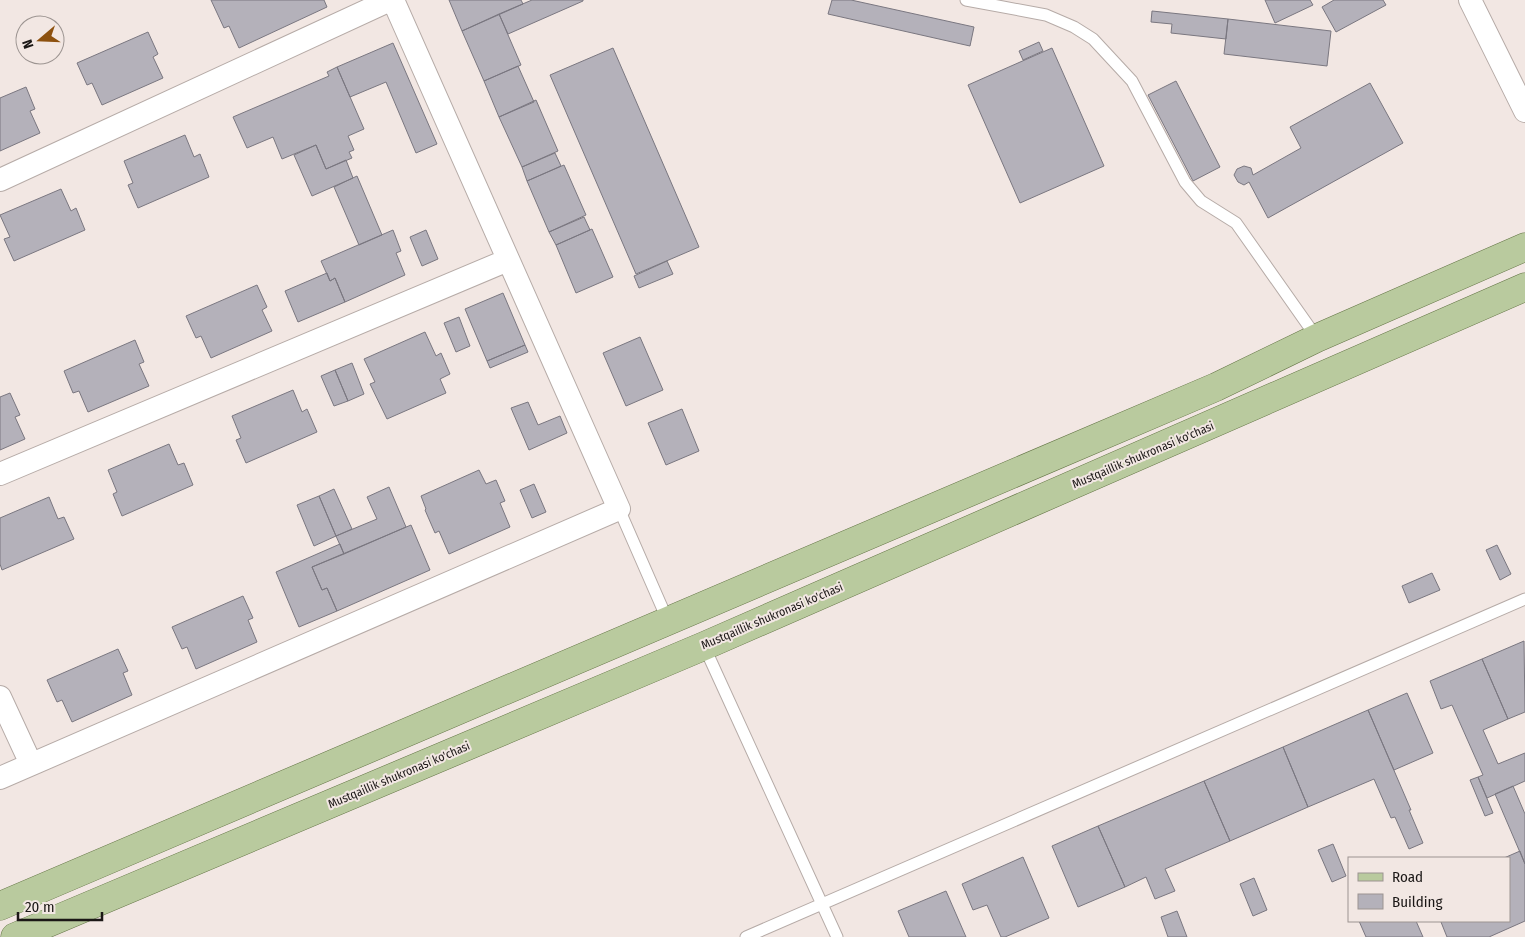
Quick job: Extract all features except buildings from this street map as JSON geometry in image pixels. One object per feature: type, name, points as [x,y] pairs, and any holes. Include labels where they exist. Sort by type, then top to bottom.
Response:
[{"type":"main road","points":[[0,906],[1216,386],[1317,338],[1525,247]]},
{"type":"main road","name":"Mustqaillik shukronasi ko'chasi","points":[[15,937],[704,646],[1525,287]]},
{"type":"street","points":[[0,180],[392,0],[619,508],[0,778]]},
{"type":"street","points":[[1470,0],[1525,111]]},
{"type":"street","points":[[0,474],[508,260]]},
{"type":"street","points":[[0,697],[31,764]]},
{"type":"lane","points":[[966,0],[1046,15],[1074,27],[1093,39],[1132,82],[1185,182],[1201,201],[1236,223],[1317,338]]},
{"type":"lane","points":[[619,508],[668,621]]},
{"type":"lane","points":[[746,937],[1525,599]]},
{"type":"lane","points":[[704,646],[837,937]]}]
